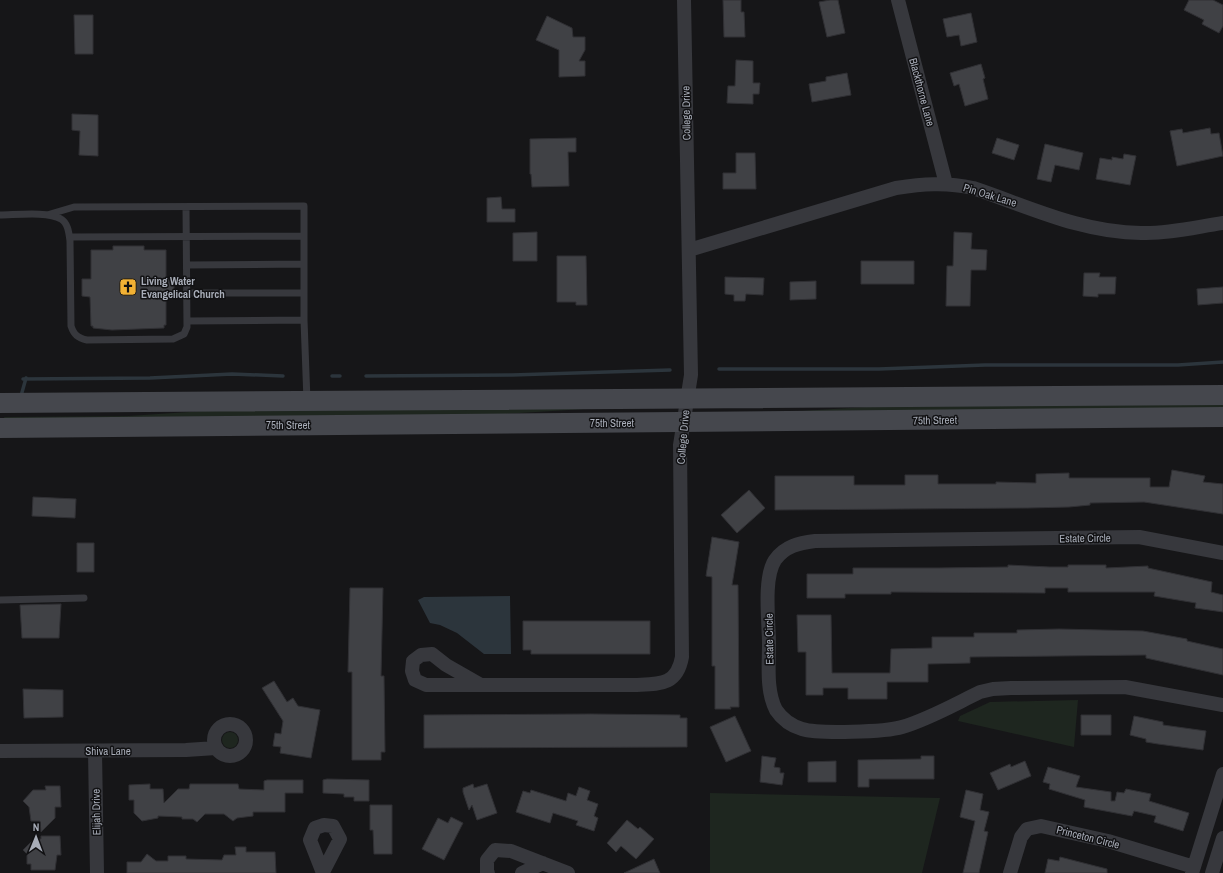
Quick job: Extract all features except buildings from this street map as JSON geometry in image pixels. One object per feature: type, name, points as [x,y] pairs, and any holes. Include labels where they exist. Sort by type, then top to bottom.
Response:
[{"type":"main road","name":"75th Street","points":[[0,403],[1223,395]]},
{"type":"main road","name":"75th Street","points":[[0,428],[1223,417]]},
{"type":"street","name":"College Drive","points":[[481,686],[658,684],[665,682],[677,673],[682,658],[680,445],[690,375],[684,0]]},
{"type":"street","name":"Blackthorne Lane","points":[[898,0],[946,184]]},
{"type":"street","name":"Pin Oak Lane","points":[[689,250],[896,188],[926,184],[946,184],[973,188],[1087,227],[1110,232],[1158,233],[1223,223]]},
{"type":"street","name":"Estate Circle","points":[[1223,553],[1139,537],[815,541],[798,544],[779,554],[770,572],[768,596],[770,683],[773,700],[777,711],[784,720],[793,726],[807,731],[879,731],[902,728],[980,692],[993,689],[1125,686],[1223,705]]},
{"type":"street","name":"Shiva Lane","points":[[0,751],[186,750],[216,748]]},
{"type":"street","name":"Elijah Drive","points":[[95,751],[96,873]]},
{"type":"street","points":[[1193,870],[1223,774]]},
{"type":"street","name":"Princeton Circle","points":[[1010,873],[1021,837],[1027,829],[1041,826],[1108,841],[1193,870]]},
{"type":"street","points":[[1212,873],[1223,838]]},
{"type":"street","points":[[488,873],[487,860],[495,850],[511,851],[568,873]]},
{"type":"street","points":[[522,873],[543,863]]},
{"type":"lane","points":[[47,215],[74,207],[304,206],[304,320],[307,401]]},
{"type":"lane","points":[[0,215],[47,215],[60,218],[66,224],[70,237],[71,326],[73,333],[79,338],[87,340],[173,339],[184,334],[187,327],[186,207]]},
{"type":"lane","points":[[70,237],[304,236]]},
{"type":"lane","points":[[187,265],[304,264]]},
{"type":"lane","points":[[187,293],[304,293]]},
{"type":"lane","points":[[187,322],[304,320]]},
{"type":"lane","points":[[0,600],[84,598]]},
{"type":"shaded area","points":[[1223,402],[1223,409],[801,411],[914,404]]},
{"type":"shaded area","points":[[234,409],[585,409],[472,416],[5,420],[4,417],[128,416]]},
{"type":"shaded area","points":[[510,596],[511,654],[484,654],[457,633],[440,625],[430,623],[418,600],[424,597]]},
{"type":"shaded area","points":[[1078,700],[1074,747],[958,721],[960,716],[990,702]]},
{"type":"shaded area","points":[[230,732],[236,734],[238,740],[236,746],[230,748],[224,746],[222,740],[224,734]]},
{"type":"shaded area","points":[[710,793],[940,798],[922,873],[710,873]]},
{"type":"waterway","points":[[719,369],[879,369],[985,365],[1178,365],[1223,362]]},
{"type":"waterway","points":[[366,376],[512,375],[670,370]]},
{"type":"waterway","points":[[23,379],[150,378],[232,374],[283,376]]},
{"type":"waterway","points":[[332,376],[340,376]]},
{"type":"waterway","points":[[21,396],[26,378]]},
{"type":"place","name":"Living Water Evangelical Church","points":[[128,287]]}]
